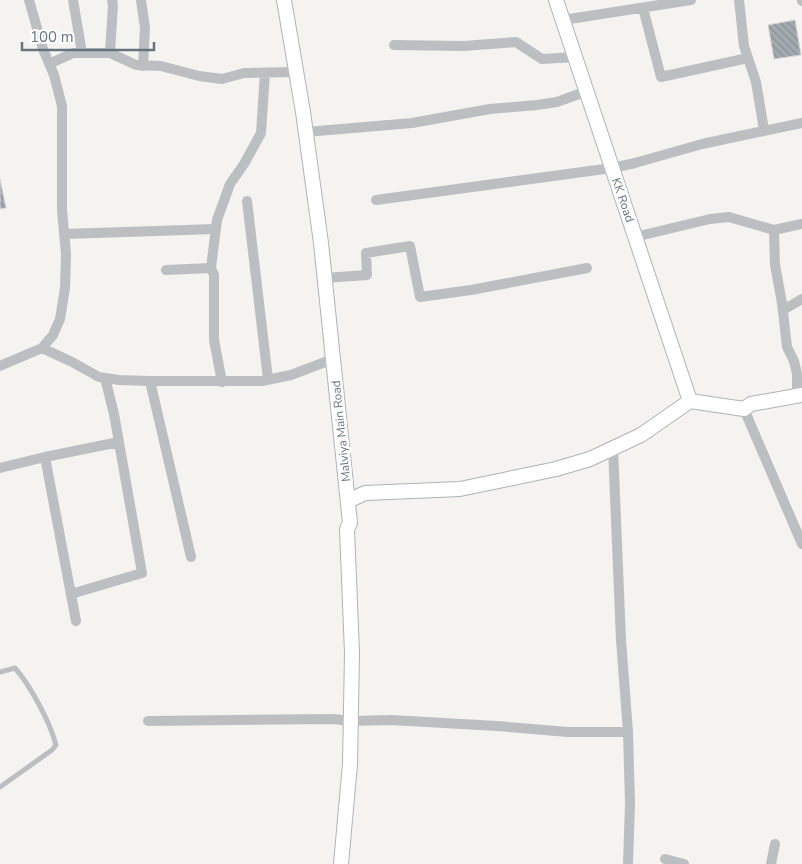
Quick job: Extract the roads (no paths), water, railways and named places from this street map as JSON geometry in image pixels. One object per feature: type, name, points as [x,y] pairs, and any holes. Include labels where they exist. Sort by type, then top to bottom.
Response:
[{"type":"street","points":[[0,366],[42,348],[53,335],[60,318],[65,288],[66,254],[62,210],[62,106],[54,75],[43,49],[29,0]]},
{"type":"street","points":[[72,0],[82,53]]},
{"type":"street","points":[[110,53],[114,5],[112,0]]},
{"type":"street","points":[[140,0],[145,28],[143,66]]},
{"type":"street","name":"Malviya Main Road","points":[[284,0],[306,132],[321,243],[350,522],[354,527],[353,586],[359,658],[354,721]]},
{"type":"street","name":"KK Road","points":[[556,0],[690,400]]},
{"type":"street","points":[[563,20],[691,0]]},
{"type":"street","points":[[740,0],[744,46],[756,82],[764,130]]},
{"type":"street","points":[[642,8],[661,76],[748,58]]},
{"type":"street","points":[[394,45],[464,46],[516,42],[542,59],[575,57]]},
{"type":"street","points":[[50,64],[73,53],[110,53],[136,65],[161,66],[199,76],[222,79],[244,73],[296,72]]},
{"type":"street","points":[[222,382],[214,340],[214,275],[211,268],[217,220],[230,184],[244,164],[261,133],[265,73]]},
{"type":"street","points":[[306,132],[412,123],[490,109],[557,102],[586,92]]},
{"type":"street","points":[[376,200],[612,168],[702,144],[802,122]]},
{"type":"street","points":[[247,202],[268,379]]},
{"type":"street","points":[[635,237],[691,223],[729,217],[774,230],[802,224]]},
{"type":"street","points":[[64,234],[216,228]]},
{"type":"street","points":[[348,501],[365,493],[460,489],[556,469],[590,459],[641,436],[690,400],[744,409],[751,404],[800,395],[794,361],[787,347],[775,265],[774,230]]},
{"type":"street","points":[[324,278],[367,274],[366,253],[410,246],[420,297],[471,290],[587,268]]},
{"type":"street","points":[[166,270],[211,268]]},
{"type":"street","points":[[783,310],[802,299]]},
{"type":"street","points":[[42,348],[99,377],[150,381],[222,382],[268,379],[291,375],[333,359]]},
{"type":"street","points":[[0,361],[22,357]]},
{"type":"street","points":[[71,594],[142,573],[110,393],[105,378]]},
{"type":"street","points":[[150,381],[191,557]]},
{"type":"street","points":[[744,409],[802,544]]},
{"type":"street","points":[[0,468],[119,442]]},
{"type":"street","points":[[613,448],[621,640],[628,732],[630,803],[628,864]]},
{"type":"street","points":[[45,457],[76,621]]},
{"type":"street","points":[[148,721],[391,720],[568,732],[628,732]]},
{"type":"street","points":[[341,864],[354,721]]},
{"type":"street","points":[[348,864],[354,798],[354,721]]},
{"type":"street","points":[[771,864],[775,844]]},
{"type":"street","points":[[665,859],[684,864]]},
{"type":"lane","points":[[0,672],[14,668],[22,677],[52,731],[56,744],[52,750],[0,787]]}]
